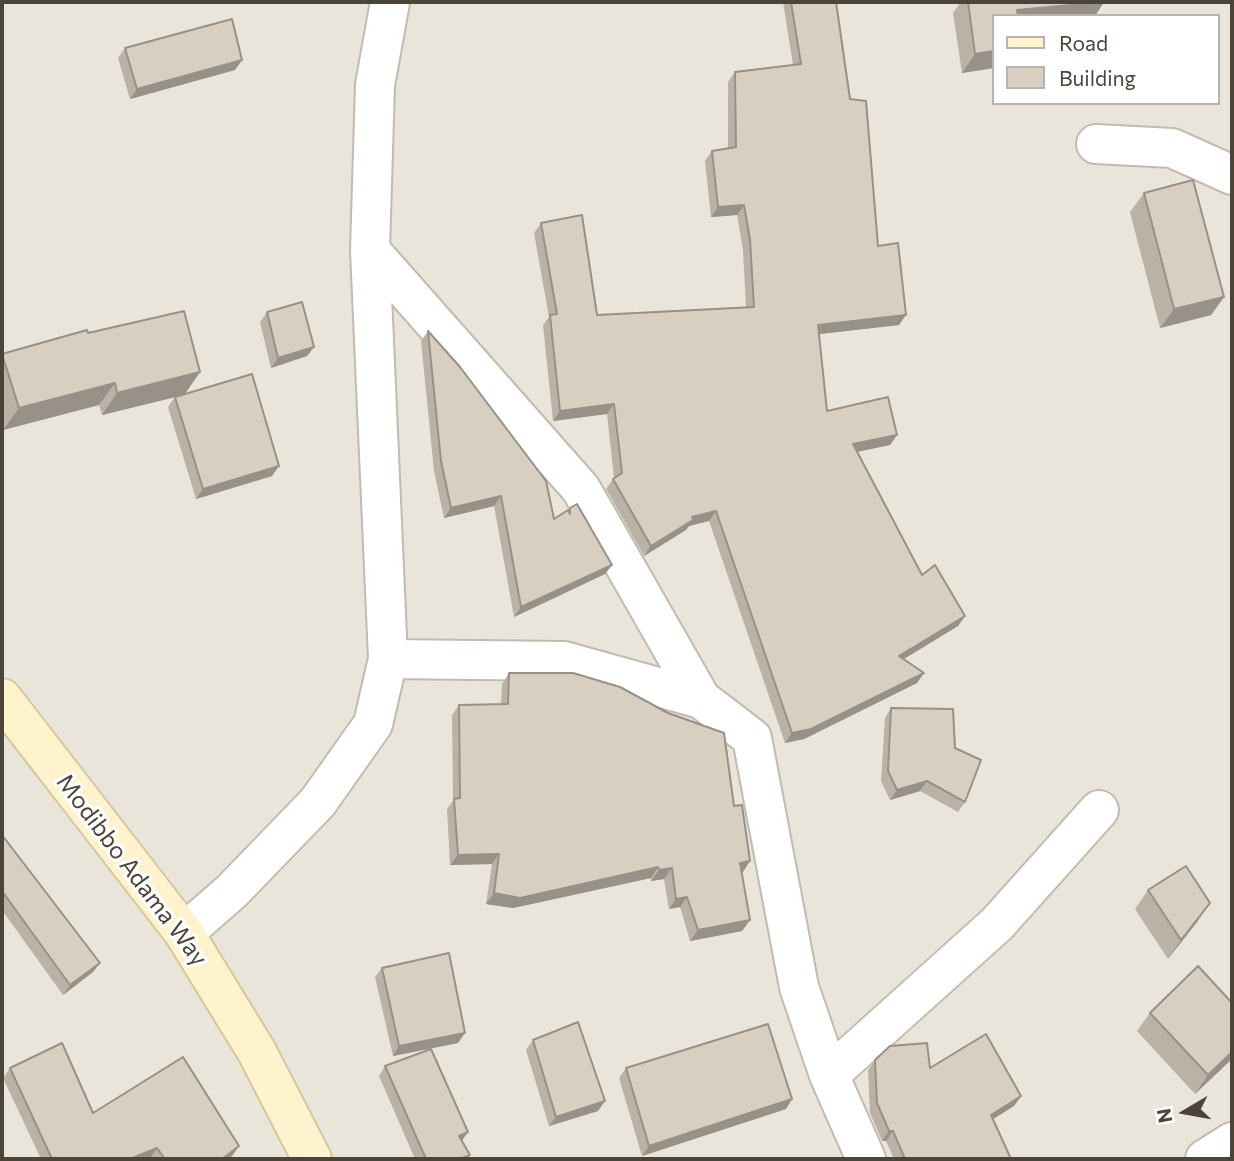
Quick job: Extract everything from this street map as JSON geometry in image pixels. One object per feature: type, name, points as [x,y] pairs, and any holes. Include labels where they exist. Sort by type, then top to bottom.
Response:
[{"type":"main road","name":"Modibbo Adama Way","points":[[2,698],[184,933],[257,1052],[313,1159]]},
{"type":"street","points":[[184,933],[232,891],[318,802],[373,724],[388,659],[370,250],[375,85],[390,2]]},
{"type":"street","points":[[1096,144],[1172,148],[1232,175]]},
{"type":"street","points":[[370,250],[581,489],[701,699]]},
{"type":"street","points":[[388,659],[564,661],[701,699],[752,738],[799,987],[829,1075],[866,1159]]},
{"type":"street","points":[[829,1075],[997,924],[1099,810]]},
{"type":"street","points":[[1205,1159],[1232,1142]]},
{"type":"shaded area","points":[[2,2],[1232,2],[1232,1159],[2,1159]]},
{"type":"building","points":[[791,2],[836,2],[850,99],[866,101],[878,246],[898,243],[906,315],[818,325],[827,411],[888,397],[897,435],[853,444],[922,575],[935,565],[965,616],[899,656],[924,673],[811,729],[792,733],[716,511],[692,517],[693,520],[651,546],[613,479],[622,473],[614,404],[560,411],[550,315],[557,314],[541,223],[582,215],[597,315],[754,307],[750,240],[744,205],[718,207],[712,151],[736,147],[735,72],[801,64]]},
{"type":"building","points":[[968,2],[1104,2],[1017,10],[1018,14],[992,14],[992,51],[975,54]]},
{"type":"building","points":[[232,19],[242,60],[137,89],[125,48]]},
{"type":"building","points":[[1193,180],[1224,297],[1174,309],[1144,193]]},
{"type":"building","points":[[302,302],[314,347],[278,358],[267,312]]},
{"type":"building","points":[[184,311],[200,372],[117,393],[115,383],[19,408],[2,354],[87,330],[88,333]]},
{"type":"building","points":[[428,331],[460,367],[546,481],[554,519],[568,510],[570,514],[570,508],[577,504],[612,565],[521,607],[501,496],[451,508],[441,461]]},
{"type":"building","points":[[252,374],[279,466],[203,489],[175,397]]},
{"type":"building","points":[[509,673],[573,673],[620,687],[668,713],[724,733],[734,806],[742,805],[750,861],[740,863],[750,920],[698,930],[687,897],[676,899],[672,868],[659,870],[658,867],[520,898],[494,893],[499,854],[458,855],[454,799],[460,798],[459,705],[508,704]]},
{"type":"building","points":[[891,708],[953,709],[955,748],[981,760],[965,802],[927,781],[897,790],[888,771]]},
{"type":"building","points":[[2,835],[100,963],[70,985],[2,891]]},
{"type":"building","points":[[1186,866],[1210,903],[1181,940],[1148,890]]},
{"type":"building","points":[[449,953],[465,1033],[399,1046],[382,968]]},
{"type":"building","points":[[1198,966],[1232,1003],[1232,1052],[1208,1075],[1150,1013]]},
{"type":"building","points":[[578,1022],[605,1101],[556,1117],[533,1040]]},
{"type":"building","points":[[768,1024],[792,1099],[649,1146],[626,1068]]},
{"type":"building","points":[[986,1034],[1021,1096],[991,1115],[1011,1159],[905,1159],[877,1103],[875,1060],[890,1046],[927,1043],[930,1068]]},
{"type":"building","points":[[62,1043],[93,1113],[183,1057],[239,1146],[222,1159],[165,1159],[157,1148],[130,1159],[52,1159],[10,1068]]},
{"type":"building","points":[[431,1049],[468,1132],[459,1136],[470,1155],[460,1159],[426,1159],[385,1066]]}]
